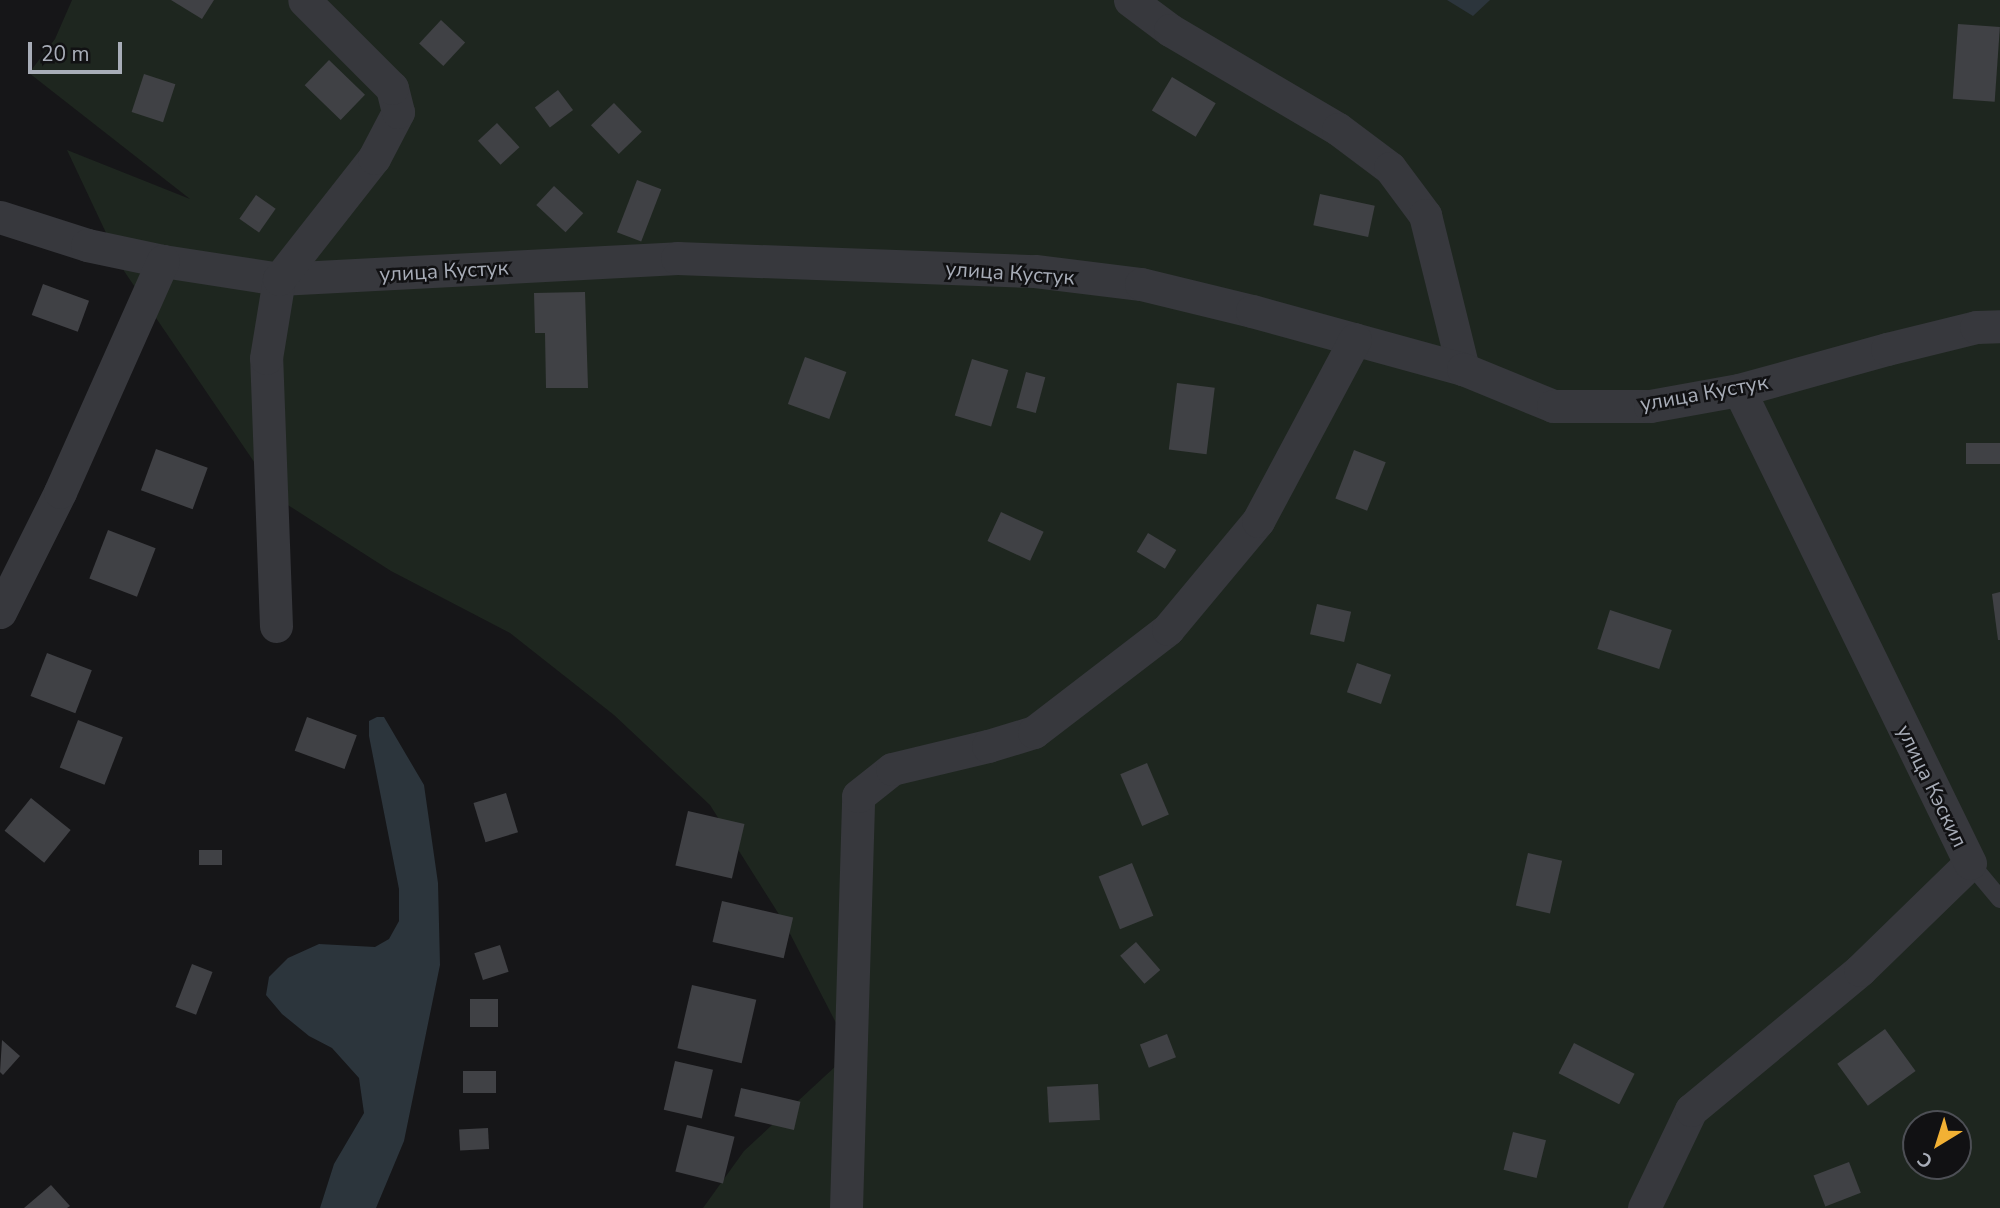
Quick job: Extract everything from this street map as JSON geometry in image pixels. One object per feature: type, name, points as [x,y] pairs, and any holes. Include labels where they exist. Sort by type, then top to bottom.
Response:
[{"type":"street","points":[[276,626],[265,358],[279,279],[374,158],[398,112],[393,88],[304,0]]},
{"type":"street","points":[[1130,0],[1170,30],[1338,129],[1390,168],[1425,215],[1462,369]]},
{"type":"street","name":"улица Кустук","points":[[0,217],[87,245],[163,261],[279,279],[677,258],[1035,271],[1141,284],[1354,339],[1462,369],[1553,406],[1650,406],[1739,390],[1976,327],[2000,326]]},
{"type":"street","points":[[0,612],[60,492],[163,261]]},
{"type":"street","points":[[846,1208],[858,796],[892,769],[988,747],[1034,732],[1168,629],[1258,521],[1354,339]]},
{"type":"street","name":"улица Кэскил","points":[[1644,1208],[1691,1110],[1860,970],[1970,863],[1739,390]]},
{"type":"lane","points":[[1970,863],[2000,899]]},
{"type":"shaded area","points":[[72,0],[2000,0],[2000,1208],[703,1208],[744,1151],[851,1052],[785,924],[710,805],[614,715],[510,633],[391,571],[280,500],[124,271],[67,150],[190,199],[29,73],[55,39]]},
{"type":"shaded area","points":[[1447,0],[1490,0],[1473,16]]},
{"type":"shaded area","points":[[384,717],[424,785],[438,883],[440,965],[404,1141],[376,1208],[320,1208],[334,1164],[364,1113],[359,1078],[332,1048],[309,1036],[282,1014],[266,995],[269,977],[288,958],[319,944],[375,947],[389,939],[399,921],[399,889],[369,736],[369,721]]},
{"type":"building","points":[[171,0],[214,0],[202,19]]},
{"type":"building","points":[[441,20],[465,43],[443,66],[419,43]]},
{"type":"building","points":[[1958,24],[2000,27],[1995,102],[1953,99]]},
{"type":"building","points":[[329,60],[365,95],[341,120],[305,85]]},
{"type":"building","points":[[144,74],[175,84],[163,122],[132,112]]},
{"type":"building","points":[[1172,77],[1216,103],[1196,137],[1152,110]]},
{"type":"building","points":[[558,90],[573,110],[550,127],[535,107]]},
{"type":"building","points":[[614,103],[642,132],[619,154],[591,125]]},
{"type":"building","points":[[497,123],[520,147],[500,165],[478,141]]},
{"type":"building","points":[[637,180],[661,189],[641,242],[617,232]]},
{"type":"building","points":[[554,186],[583,213],[566,232],[536,205]]},
{"type":"building","points":[[1320,194],[1375,206],[1368,237],[1313,225]]},
{"type":"building","points":[[256,195],[276,209],[259,233],[239,219]]},
{"type":"building","points":[[43,284],[89,301],[78,332],[32,315]]},
{"type":"building","points":[[585,292],[588,388],[546,388],[545,333],[535,333],[534,293]]},
{"type":"building","points":[[805,357],[846,372],[829,419],[788,404]]},
{"type":"building","points":[[972,359],[1008,370],[991,427],[955,415]]},
{"type":"building","points":[[1026,372],[1045,377],[1036,413],[1016,408]]},
{"type":"building","points":[[1177,383],[1215,388],[1207,454],[1169,450]]},
{"type":"building","points":[[1966,443],[2000,443],[2000,464],[1966,464]]},
{"type":"building","points":[[156,449],[208,468],[193,509],[141,490]]},
{"type":"building","points":[[1354,450],[1386,462],[1367,511],[1335,499]]},
{"type":"building","points":[[1001,512],[1044,532],[1030,561],[987,541]]},
{"type":"building","points":[[108,530],[156,548],[137,597],[89,579]]},
{"type":"building","points":[[1148,533],[1176,550],[1165,569],[1137,552]]},
{"type":"building","points":[[2000,592],[2000,640],[1998,640],[1992,594]]},
{"type":"building","points":[[1317,604],[1351,612],[1344,642],[1310,634]]},
{"type":"building","points":[[1610,610],[1672,630],[1659,669],[1597,649]]},
{"type":"building","points":[[47,653],[92,670],[75,713],[31,696]]},
{"type":"building","points":[[1357,663],[1391,675],[1381,704],[1347,692]]},
{"type":"building","points":[[307,717],[357,735],[344,769],[295,751]]},
{"type":"building","points":[[78,720],[123,737],[105,785],[60,768]]},
{"type":"building","points":[[1147,763],[1169,815],[1142,826],[1120,774]]},
{"type":"building","points":[[506,793],[518,832],[485,842],[473,803]]},
{"type":"building","points":[[31,798],[71,830],[44,863],[5,831]]},
{"type":"building","points":[[688,811],[745,824],[732,879],[675,866]]},
{"type":"building","points":[[199,850],[222,850],[222,865],[199,865]]},
{"type":"building","points":[[1528,853],[1562,861],[1550,913],[1516,906]]},
{"type":"building","points":[[1132,863],[1153,916],[1120,929],[1099,876]]},
{"type":"building","points":[[722,901],[793,917],[784,958],[713,942]]},
{"type":"building","points":[[1136,942],[1160,970],[1144,984],[1120,956]]},
{"type":"building","points":[[500,945],[509,972],[483,980],[474,953]]},
{"type":"building","points":[[192,964],[213,972],[196,1015],[176,1007]]},
{"type":"building","points":[[692,985],[756,1000],[742,1063],[677,1048]]},
{"type":"building","points":[[470,999],[498,999],[498,1027],[470,1027]]},
{"type":"building","points":[[1885,1029],[1916,1071],[1868,1106],[1837,1064]]},
{"type":"building","points":[[1167,1034],[1176,1057],[1149,1068],[1140,1044]]},
{"type":"building","points":[[2,1040],[20,1056],[3,1075],[0,1072]]},
{"type":"building","points":[[1574,1043],[1635,1074],[1619,1104],[1559,1073]]},
{"type":"building","points":[[675,1061],[713,1070],[702,1118],[664,1110]]},
{"type":"building","points":[[463,1071],[496,1071],[496,1093],[463,1093]]},
{"type":"building","points":[[1098,1084],[1100,1120],[1049,1123],[1047,1087]]},
{"type":"building","points":[[741,1088],[800,1102],[794,1130],[734,1116]]},
{"type":"building","points":[[687,1125],[735,1137],[723,1183],[675,1172]]},
{"type":"building","points":[[488,1128],[489,1149],[460,1150],[459,1130]]},
{"type":"building","points":[[1513,1132],[1546,1140],[1537,1178],[1504,1170]]},
{"type":"building","points":[[1849,1162],[1861,1193],[1825,1206],[1814,1176]]},
{"type":"building","points":[[51,1185],[70,1206],[24,1208]]}]
